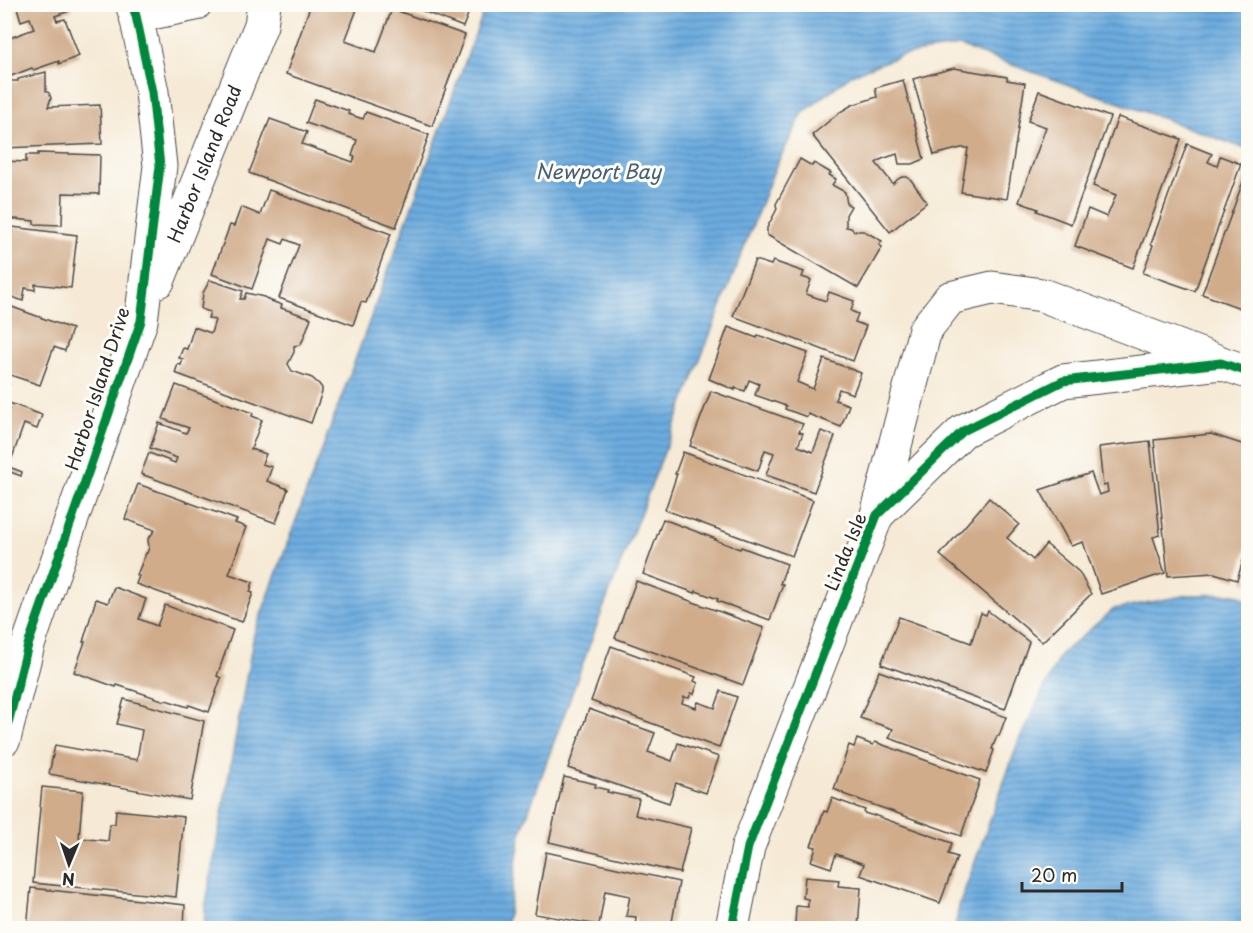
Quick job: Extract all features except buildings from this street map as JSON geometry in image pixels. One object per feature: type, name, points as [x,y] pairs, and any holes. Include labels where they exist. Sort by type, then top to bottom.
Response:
[{"type":"street","points":[[134,10],[195,4]]},
{"type":"street","name":"Harbor Island Road","points":[[141,321],[261,25],[264,4]]},
{"type":"street","name":"Harbor Island Drive","points":[[4,739],[28,645],[141,321],[160,166],[152,92],[134,10]]},
{"type":"street","points":[[877,516],[925,330],[950,298],[992,288],[1042,295],[1235,368]]},
{"type":"street","name":"Linda Isle","points":[[732,928],[748,847],[877,516],[963,431],[1063,381],[1235,368]]},
{"type":"water","name":"Newport Bay","points":[[486,5],[1248,5],[1248,150],[959,46],[902,55],[851,75],[803,113],[775,168],[601,614],[521,832],[506,928],[204,928],[205,909],[254,634]]},
{"type":"water","points":[[1235,594],[1248,600],[1248,928],[955,928],[959,906],[1019,740],[1060,655],[1114,609],[1188,595]]},
{"type":"cycle path","points":[[4,739],[28,645],[141,321],[160,166],[152,92],[132,4]]},
{"type":"cycle path","points":[[732,928],[748,847],[877,515],[963,431],[1063,381],[1221,363],[1248,372]]}]
